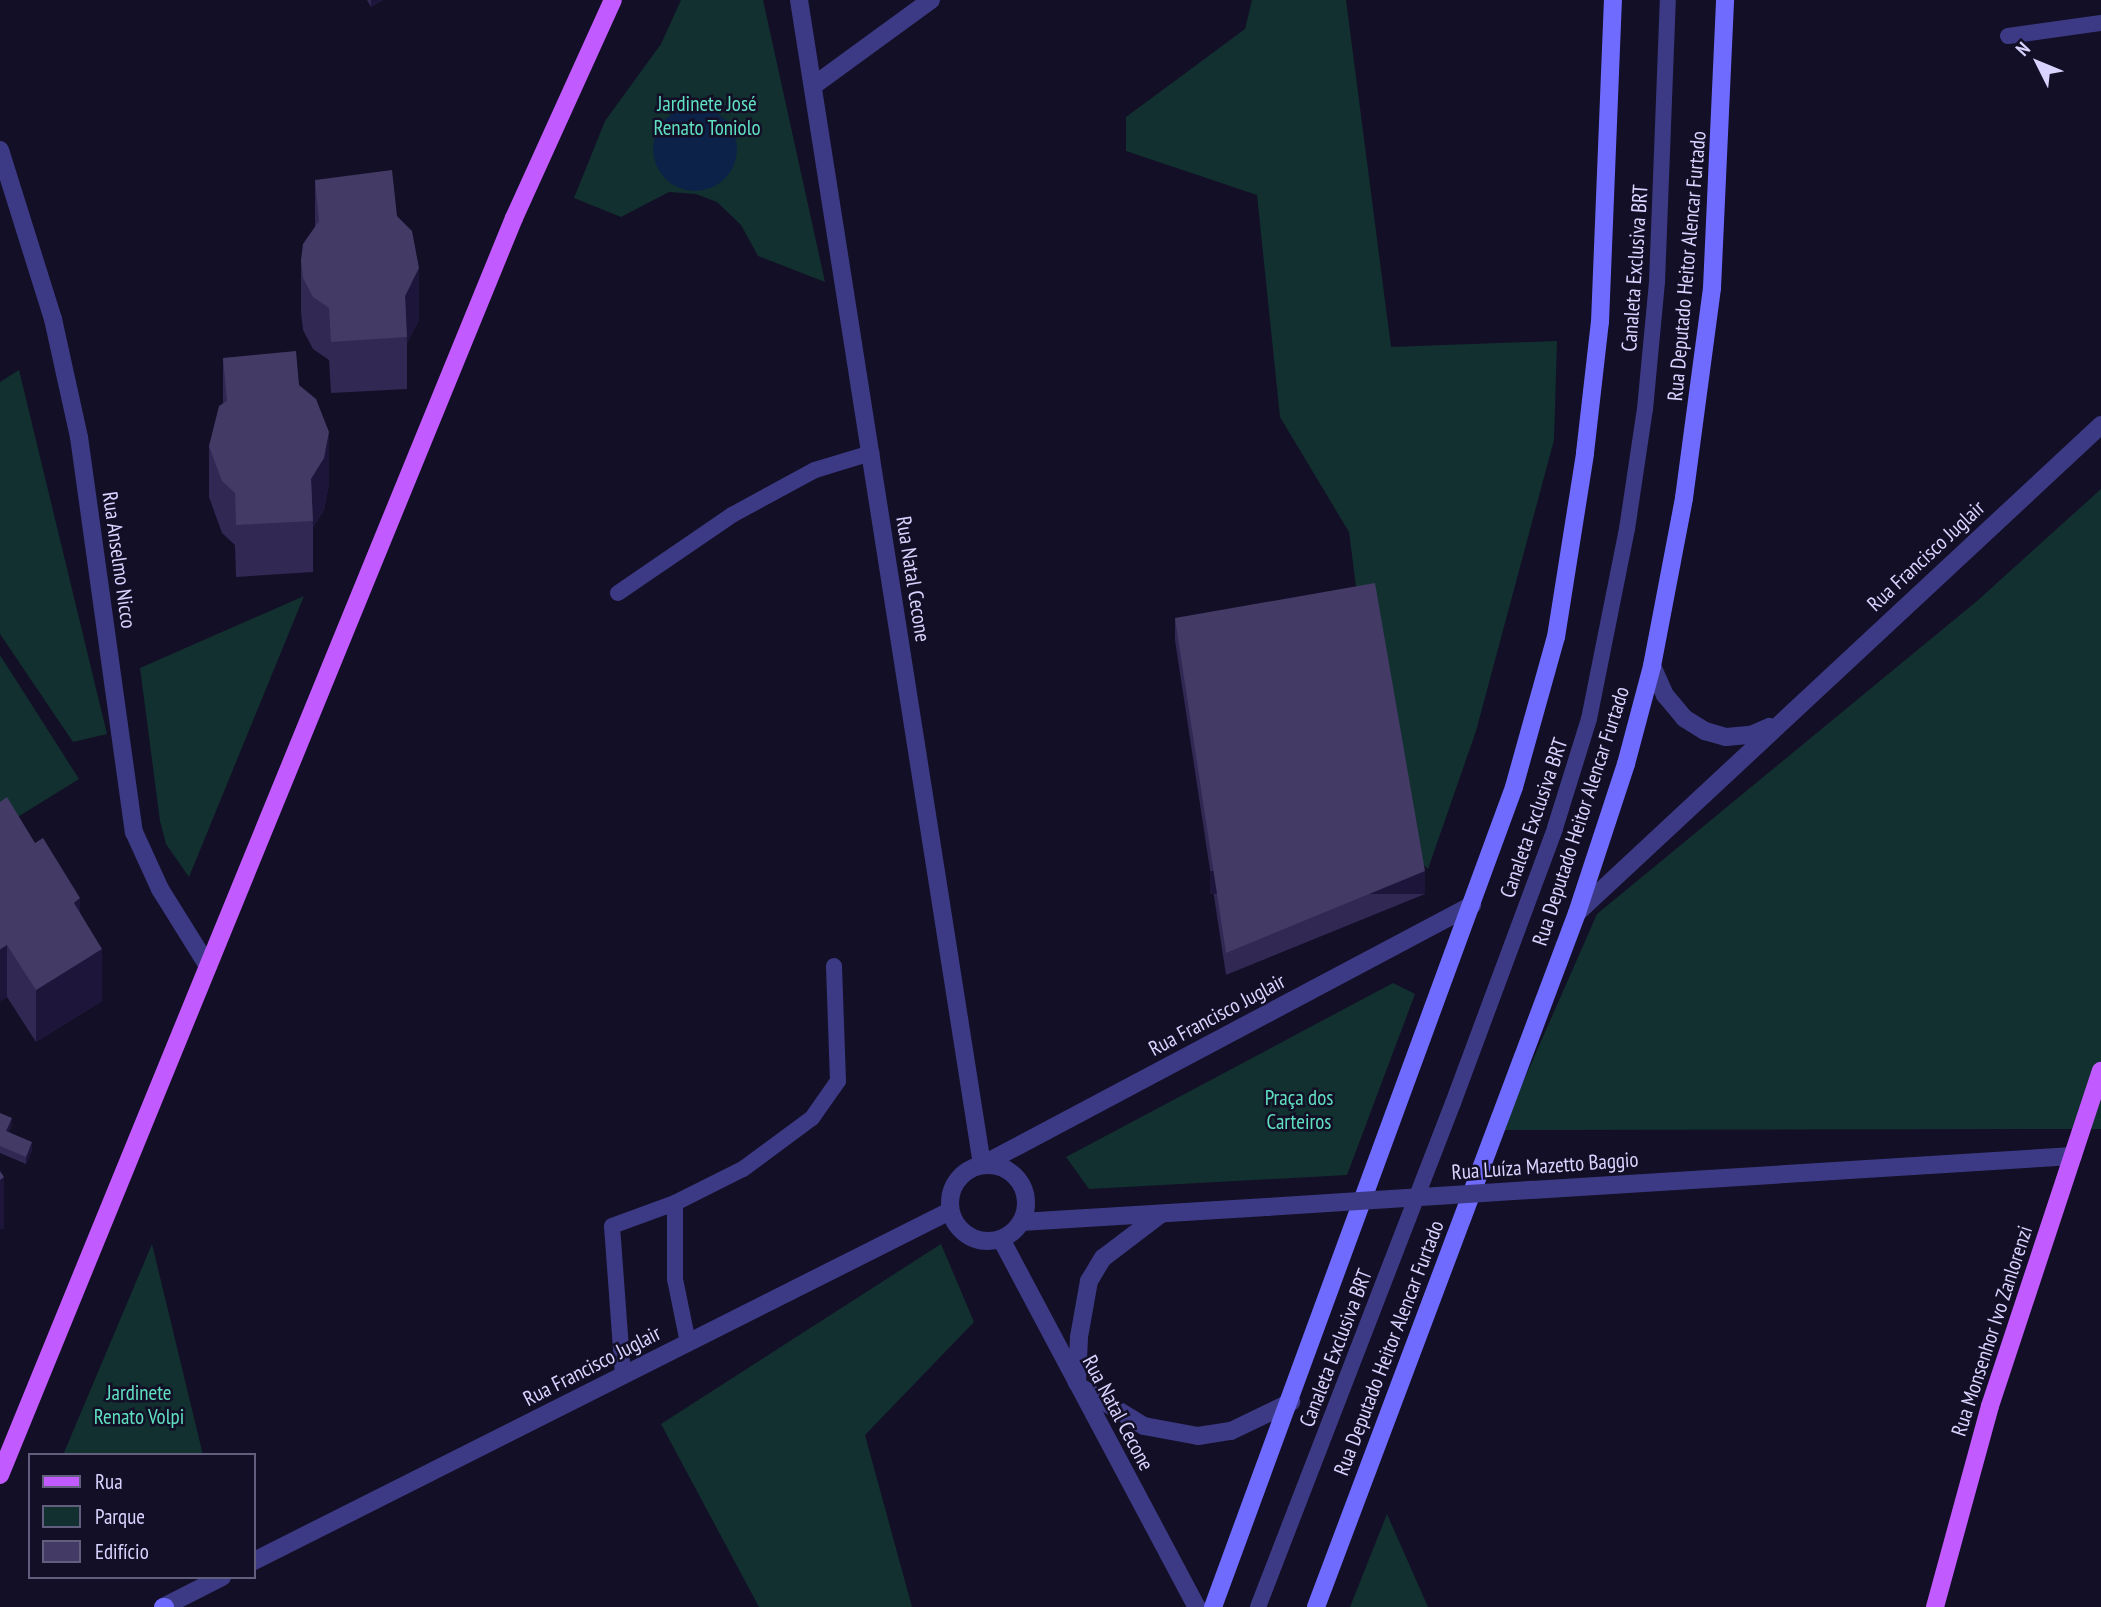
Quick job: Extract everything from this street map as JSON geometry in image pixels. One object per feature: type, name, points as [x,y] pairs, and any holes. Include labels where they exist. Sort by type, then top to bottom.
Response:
[{"type":"main road","points":[[0,1475],[514,218],[614,0]]},
{"type":"main road","name":"Rua Monsenhor Ivo Zanlorenzi","points":[[1935,1607],[1990,1406],[2101,1071]]},
{"type":"street","name":"Rua Natal Cecone","points":[[799,0],[982,1165]]},
{"type":"street","points":[[813,86],[931,0]]},
{"type":"street","points":[[1213,1607],[1291,1402],[1472,905],[1539,701],[1570,556],[1600,322],[1613,0]]},
{"type":"street","name":"Rua Deputado Heitor Alencar Furtado","points":[[1316,1607],[1577,913],[1626,764],[1652,666],[1684,498],[1709,316],[1725,0]]},
{"type":"street","name":"Rua Anselmo Nicco","points":[[0,150],[53,319],[79,438],[134,832],[160,889],[208,966]]},
{"type":"street","name":"Rua Francisco Juglair","points":[[1577,913],[2101,425]]},
{"type":"street","name":"Rua Francisco Juglair","points":[[1652,666],[1665,695],[1684,718],[1705,731],[1726,737],[1751,735],[1781,721]]},
{"type":"street","name":"Rua Francisco Juglair","points":[[982,1165],[1472,905]]},
{"type":"street","name":"Rua Luíza Mazetto Baggio","points":[[1021,1222],[2073,1156]]},
{"type":"street","points":[[982,1165],[1006,1169],[1023,1187],[1026,1199],[1021,1222],[1001,1239],[988,1241],[964,1233],[950,1211],[954,1186],[971,1169],[982,1165]]},
{"type":"street","name":"Rua Francisco Juglair","points":[[256,1560],[950,1211]]},
{"type":"street","points":[[1161,1214],[1103,1258],[1089,1281],[1079,1337],[1077,1385],[1112,1410],[1171,1434],[1231,1431],[1291,1402]]},
{"type":"street","name":"Rua Natal Cecone","points":[[1001,1239],[1198,1607]]},
{"type":"street","points":[[164,1607],[218,1579]]},
{"type":"lane","name":"Canaleta Exclusiva BRT","points":[[1258,1607],[1453,1103],[1555,828],[1589,719],[1628,529],[1645,409],[1657,282],[1668,0]]},
{"type":"lane","points":[[2008,36],[2101,23]]},
{"type":"lane","points":[[618,593],[732,516],[815,470],[871,453]]},
{"type":"lane","points":[[623,1376],[612,1226],[676,1203],[743,1169],[812,1118],[838,1080],[834,966]]},
{"type":"lane","points":[[676,1203],[675,1279],[688,1343]]},
{"type":"green space","name":"Jardinete José Renato Toniolo","points":[[681,0],[763,0],[825,282],[758,256],[741,225],[717,202],[696,194],[669,192],[621,217],[574,198],[605,121],[661,44]]},
{"type":"green space","points":[[1252,0],[1346,0],[1391,347],[1557,341],[1554,440],[1476,731],[1428,869],[1387,828],[1349,532],[1280,417],[1257,195],[1126,151],[1126,117],[1245,29]]},
{"type":"green space","points":[[19,370],[107,734],[73,742],[0,634],[0,382]]},
{"type":"green space","points":[[2101,489],[2101,1129],[1502,1130],[1597,914],[1977,601]]},
{"type":"green space","points":[[304,596],[189,877],[166,844],[160,821],[140,668]]},
{"type":"green space","points":[[0,655],[79,779],[0,828]]},
{"type":"green space","name":"Praça dos Carteiros","points":[[1393,983],[1415,994],[1347,1175],[1089,1189],[1066,1157]]},
{"type":"green space","name":"Jardinete Renato Volpi","points":[[152,1244],[203,1453],[64,1453]]},
{"type":"green space","points":[[941,1244],[974,1322],[865,1435],[912,1607],[759,1607],[661,1424]]},
{"type":"green space","points":[[1387,1514],[1428,1607],[1350,1607]]},
{"type":"water","points":[[695,107],[711,110],[725,119],[734,133],[737,149],[734,165],[725,179],[711,188],[695,191],[679,188],[665,179],[656,165],[653,149],[656,133],[665,119],[679,110]]},
{"type":"building","points":[[392,170],[397,216],[412,231],[419,268],[405,296],[407,337],[331,342],[329,308],[313,297],[303,278],[301,260],[303,244],[319,221],[315,180]]},
{"type":"building","points":[[296,351],[299,385],[316,399],[329,432],[324,458],[311,479],[313,521],[236,525],[235,493],[222,481],[209,446],[219,406],[227,401],[223,358]]},
{"type":"building","points":[[1375,583],[1425,871],[1226,953],[1175,618]]},
{"type":"building","points":[[7,797],[35,843],[43,838],[80,898],[74,903],[102,949],[36,990],[7,945],[0,949],[0,802]]},
{"type":"building","points":[[0,1113],[12,1118],[6,1131],[32,1142],[26,1157],[0,1146]]}]
